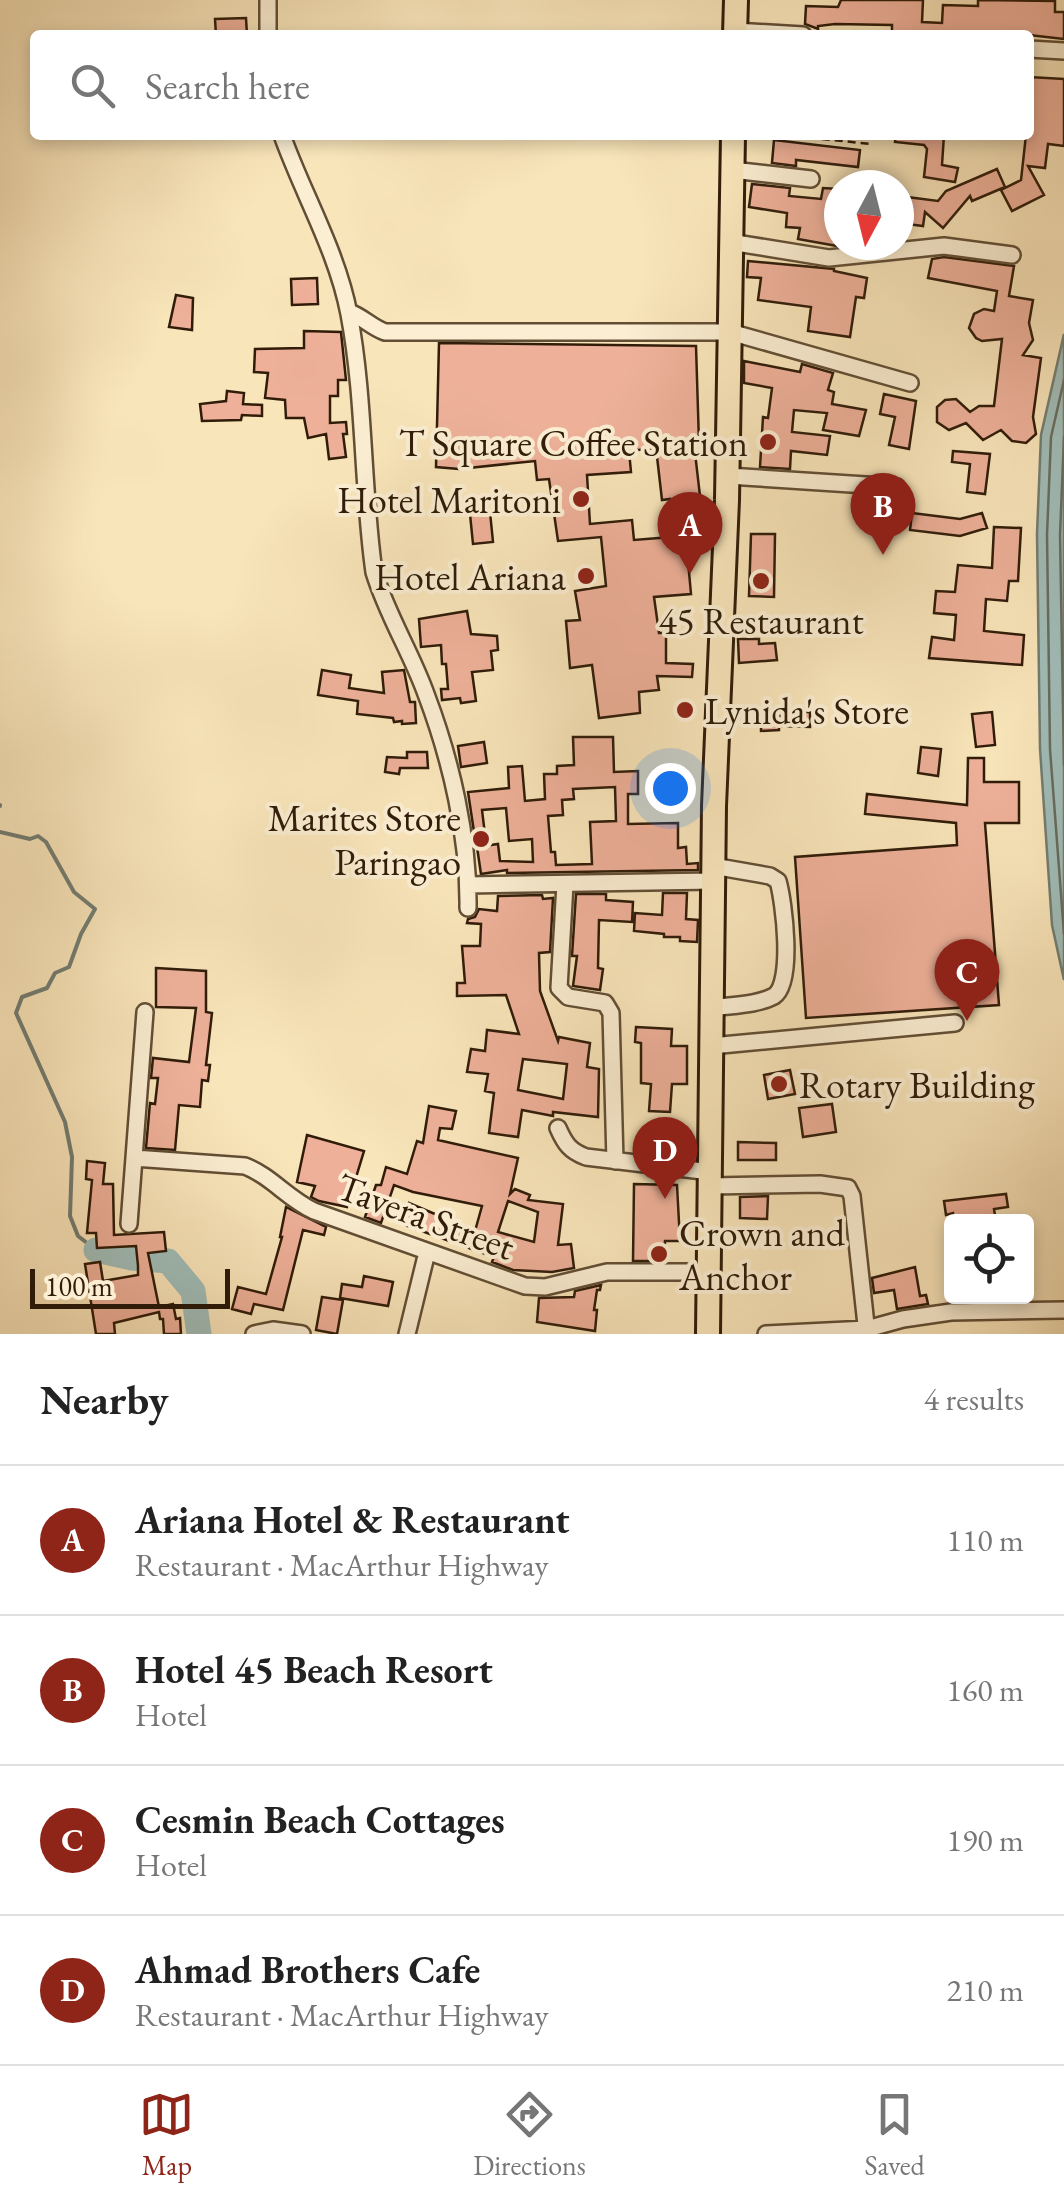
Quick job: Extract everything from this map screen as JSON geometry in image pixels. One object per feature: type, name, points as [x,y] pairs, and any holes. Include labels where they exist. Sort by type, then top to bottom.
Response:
[{"type":"highway","points":[[735,30],[736,0]]},
{"type":"highway","points":[[708,1334],[713,873],[728,476],[733,140]]},
{"type":"street","points":[[268,0],[268,30]]},
{"type":"street","points":[[1034,49],[1064,51]]},
{"type":"street","points":[[284,140],[332,258],[348,312],[356,358],[374,572],[427,695],[444,750],[468,885],[468,908]]},
{"type":"street","points":[[732,170],[811,179]]},
{"type":"street","points":[[730,242],[829,258],[944,246],[1012,255]]},
{"type":"street","points":[[348,312],[364,317],[372,327],[385,332],[730,332],[910,383]]},
{"type":"street","points":[[728,476],[896,488]]},
{"type":"street","points":[[468,885],[566,884],[713,873],[770,876],[778,881],[784,915],[784,985],[771,998],[712,1008]]},
{"type":"street","points":[[566,884],[558,988],[568,997],[604,1003],[611,1013],[614,1161]]},
{"type":"street","points":[[129,1224],[145,1012]]},
{"type":"street","points":[[712,1046],[954,1023]]},
{"type":"street","points":[[558,1128],[573,1152],[614,1161],[711,1179],[848,1188],[867,1332]]},
{"type":"street","name":"Tavera Street","points":[[134,1158],[245,1166],[302,1205],[427,1252],[537,1287],[607,1272],[708,1272]]},
{"type":"street","points":[[407,1334],[427,1252]]},
{"type":"street","points":[[766,1334],[867,1332],[933,1314],[1064,1310]]},
{"type":"street","points":[[254,1334],[273,1330],[302,1334]]},
{"type":"path","points":[[832,140],[872,144]]},
{"type":"water","points":[[1064,334],[1064,980],[1052,925],[1040,749],[1037,534],[1041,435]]},
{"type":"building","points":[[841,0],[923,0],[922,22],[942,23],[943,5],[978,6],[978,0],[1055,1],[1055,12],[1064,12],[1064,39],[1034,36],[1034,30],[892,30],[892,25],[835,24],[818,29],[805,24],[806,6],[838,7]]},
{"type":"building","points":[[246,18],[247,30],[216,30],[215,19]]},
{"type":"building","points":[[1034,77],[1064,79],[1064,146],[1048,144],[1045,168],[1028,166],[1044,195],[1012,211],[1001,190],[1021,180],[1025,140],[1034,140]]},
{"type":"building","points":[[774,140],[860,150],[858,167],[796,160],[796,166],[772,163]]},
{"type":"building","points":[[944,140],[942,165],[958,168],[955,182],[924,177],[924,145],[895,142]]},
{"type":"building","points":[[997,169],[1005,187],[972,201],[970,196],[943,228],[925,212],[923,226],[914,225],[914,198],[938,201],[946,191]]},
{"type":"building","points":[[752,184],[790,188],[789,196],[821,199],[824,188],[824,244],[798,239],[800,228],[786,227],[787,213],[749,207]]},
{"type":"building","points":[[944,257],[1014,266],[1009,296],[1033,300],[1029,323],[1033,340],[1023,355],[1041,358],[1033,417],[1036,434],[1026,443],[1012,441],[1001,430],[983,440],[966,423],[949,430],[937,422],[937,407],[945,400],[956,399],[970,412],[979,406],[994,406],[1002,339],[982,341],[969,328],[974,314],[984,309],[994,311],[997,291],[928,278],[932,259]]},
{"type":"building","points":[[748,261],[834,269],[867,278],[864,298],[856,297],[850,337],[808,331],[811,307],[758,300],[761,278],[747,277]]},
{"type":"building","points":[[317,278],[318,304],[292,305],[291,279]]},
{"type":"building","points":[[176,295],[193,298],[192,330],[169,327]]},
{"type":"building","points":[[304,331],[341,332],[346,380],[338,380],[338,396],[330,396],[330,423],[346,422],[346,457],[329,459],[326,434],[308,438],[304,418],[286,418],[285,400],[265,398],[268,373],[254,372],[255,349],[304,348]]},
{"type":"building","points":[[439,343],[696,346],[699,443],[694,444],[700,496],[696,496],[697,528],[685,528],[691,594],[654,597],[659,633],[666,633],[666,663],[693,664],[692,677],[657,676],[659,690],[639,692],[640,713],[599,718],[592,665],[570,668],[566,621],[580,620],[575,591],[606,586],[601,537],[558,541],[549,479],[537,480],[535,461],[459,469],[436,467]],"holes":[[[656,448],[662,500],[670,499],[671,537],[634,540],[632,520],[590,524],[587,475],[631,472],[629,451]]]},
{"type":"building","points":[[744,361],[800,372],[802,364],[833,373],[828,390],[834,392],[832,404],[866,410],[859,436],[823,430],[827,413],[794,410],[792,432],[830,436],[827,455],[791,451],[790,469],[760,467],[763,417],[768,418],[772,388],[744,383]]},
{"type":"building","points":[[227,391],[244,393],[243,404],[262,405],[262,416],[202,421],[200,404],[226,401]]},
{"type":"building","points":[[884,394],[916,401],[909,449],[889,445],[895,417],[880,414]]},
{"type":"building","points":[[953,451],[990,454],[985,494],[967,492],[970,464],[952,462]]},
{"type":"building","points":[[490,512],[493,542],[473,544],[470,514]]},
{"type":"building","points":[[912,513],[960,519],[982,513],[987,528],[960,536],[910,530]]},
{"type":"building","points":[[994,527],[1021,528],[1018,581],[1009,581],[1007,601],[986,599],[984,631],[1024,635],[1022,665],[929,658],[932,637],[954,640],[956,615],[934,613],[936,591],[955,592],[958,565],[992,568]]},
{"type":"building","points":[[751,534],[775,534],[774,597],[749,596]]},
{"type":"building","points":[[467,611],[471,634],[497,636],[498,650],[491,651],[493,670],[472,672],[476,701],[442,700],[441,689],[448,689],[441,645],[421,647],[419,619]]},
{"type":"building","points":[[738,639],[775,643],[777,660],[739,663]]},
{"type":"building","points":[[322,670],[351,675],[349,688],[384,693],[382,672],[404,670],[410,702],[415,702],[416,723],[402,724],[393,718],[357,714],[358,701],[318,695]]},
{"type":"building","points":[[810,712],[810,727],[779,726],[779,730],[761,731],[761,717]]},
{"type":"building","points":[[992,712],[995,745],[976,747],[972,714]]},
{"type":"building","points":[[573,737],[613,737],[614,772],[638,771],[638,794],[628,794],[628,824],[678,823],[678,848],[686,847],[687,864],[698,863],[698,870],[507,870],[481,874],[477,847],[498,844],[500,861],[533,862],[532,839],[509,841],[506,808],[482,810],[486,843],[476,845],[468,792],[509,788],[508,767],[522,766],[525,801],[545,799],[544,774],[557,774],[557,766],[574,765]],"holes":[[[615,787],[616,821],[590,822],[592,864],[556,865],[548,816],[563,815],[562,800],[574,799],[573,789]]]},
{"type":"building","points":[[484,742],[487,763],[461,767],[458,746]]},
{"type":"building","points":[[921,747],[941,749],[938,776],[918,773]]},
{"type":"building","points":[[407,752],[427,752],[428,768],[400,768],[399,774],[385,772],[387,757],[407,758]]},
{"type":"building","points":[[968,758],[984,758],[984,782],[1019,782],[1019,823],[985,823],[999,1005],[806,1018],[795,857],[957,845],[956,823],[865,814],[867,794],[967,805]]},
{"type":"building","points":[[663,893],[687,893],[686,919],[698,920],[697,942],[634,931],[635,913],[662,915]]},
{"type":"building","points":[[576,894],[606,894],[606,900],[633,902],[632,922],[599,920],[598,968],[603,969],[600,990],[573,986],[577,956],[572,956]]},
{"type":"building","points":[[498,896],[553,898],[550,952],[539,953],[540,991],[558,1041],[559,1037],[590,1043],[587,1067],[599,1069],[598,1117],[553,1112],[553,1116],[522,1110],[518,1137],[489,1133],[494,1093],[485,1091],[488,1074],[467,1072],[471,1049],[485,1051],[487,1030],[519,1034],[506,995],[457,996],[457,983],[465,983],[462,946],[480,946],[481,924],[467,923],[468,919],[475,917],[479,909],[497,911]],"holes":[[[523,1059],[567,1064],[563,1099],[518,1090]]]},
{"type":"building","points":[[156,968],[206,971],[206,1012],[212,1013],[208,1081],[202,1080],[200,1107],[179,1105],[175,1150],[146,1148],[150,1103],[155,1104],[158,1078],[151,1078],[153,1058],[189,1062],[196,1008],[156,1007]]},
{"type":"building","points":[[636,1027],[672,1029],[671,1046],[687,1046],[687,1084],[672,1084],[670,1112],[649,1111],[651,1084],[641,1083],[641,1043],[635,1042]]},
{"type":"building","name":"Rotary Building","points":[[790,1070],[795,1094],[768,1099],[764,1075]]},
{"type":"building","points":[[832,1104],[836,1132],[803,1137],[799,1108]]},
{"type":"building","points":[[429,1106],[456,1111],[452,1129],[440,1128],[438,1140],[518,1158],[510,1194],[515,1189],[530,1195],[528,1200],[563,1204],[558,1245],[571,1244],[574,1268],[552,1272],[513,1270],[492,1262],[494,1257],[402,1224],[409,1203],[475,1231],[482,1206],[394,1185],[381,1223],[365,1217],[386,1167],[407,1174],[417,1141],[423,1143]],"holes":[[[508,1201],[538,1212],[534,1242],[498,1232]]]},
{"type":"building","points":[[656,1132],[679,1133],[678,1157],[655,1154]]},
{"type":"building","points":[[307,1135],[364,1151],[347,1207],[311,1197],[315,1186],[297,1182]]},
{"type":"building","points":[[738,1142],[776,1143],[776,1160],[738,1160]]},
{"type":"building","points":[[87,1161],[105,1163],[103,1184],[113,1184],[114,1235],[164,1232],[166,1251],[148,1253],[159,1307],[173,1304],[176,1319],[180,1318],[181,1334],[164,1334],[159,1312],[114,1323],[115,1334],[96,1334],[85,1264],[100,1262],[103,1281],[138,1275],[138,1266],[136,1246],[97,1248],[96,1233],[87,1233],[92,1180],[86,1179]]},
{"type":"building","points":[[634,1184],[677,1185],[680,1241],[665,1241],[664,1261],[633,1261]]},
{"type":"building","points":[[1006,1194],[1008,1207],[994,1209],[995,1214],[946,1214],[944,1201]]},
{"type":"building","points":[[768,1196],[767,1219],[740,1218],[740,1197]]},
{"type":"building","points":[[286,1207],[326,1227],[324,1235],[303,1230],[283,1310],[254,1304],[251,1314],[232,1309],[238,1287],[266,1294]]},
{"type":"building","points":[[915,1267],[920,1296],[926,1295],[928,1304],[897,1309],[894,1290],[874,1293],[872,1278]]},
{"type":"building","points":[[364,1276],[393,1282],[388,1306],[340,1298],[342,1284],[362,1287]]},
{"type":"building","points":[[601,1285],[594,1310],[595,1331],[537,1322],[539,1298],[574,1297],[575,1291]]},
{"type":"building","points":[[322,1297],[343,1300],[337,1334],[316,1330]]},
{"type":"waterway","points":[[0,832],[30,839],[38,836],[46,842],[74,892],[95,909],[69,967],[55,973],[47,988],[22,997],[16,1013],[65,1122],[72,1157],[70,1216],[78,1236],[96,1250]]},
{"type":"waterway","points":[[96,1250],[168,1261],[193,1291],[199,1334]]},
{"type":"place","name":"T Square Coffee Station","points":[[768,442]]},
{"type":"place","name":"Hotel Maritoni","points":[[581,499]]},
{"type":"place","name":"Hotel 45 Beach Resort","points":[[883,555]]},
{"type":"place","name":"Ariana Hotel & Restaurant","points":[[690,574]]},
{"type":"place","name":"Hotel Ariana","points":[[586,576]]},
{"type":"place","name":"45 Restaurant","points":[[761,581]]},
{"type":"place","name":"Lynida's Store","points":[[685,710]]},
{"type":"place","name":"Marites Store Paringao","points":[[481,839]]},
{"type":"place","name":"Cesmin Beach Cottages","points":[[967,1021]]},
{"type":"place","name":"Rotary Building","points":[[779,1084]]},
{"type":"place","name":"Ahmad Brothers Cafe","points":[[665,1199]]},
{"type":"place","name":"Crown and Anchor","points":[[659,1254]]}]
